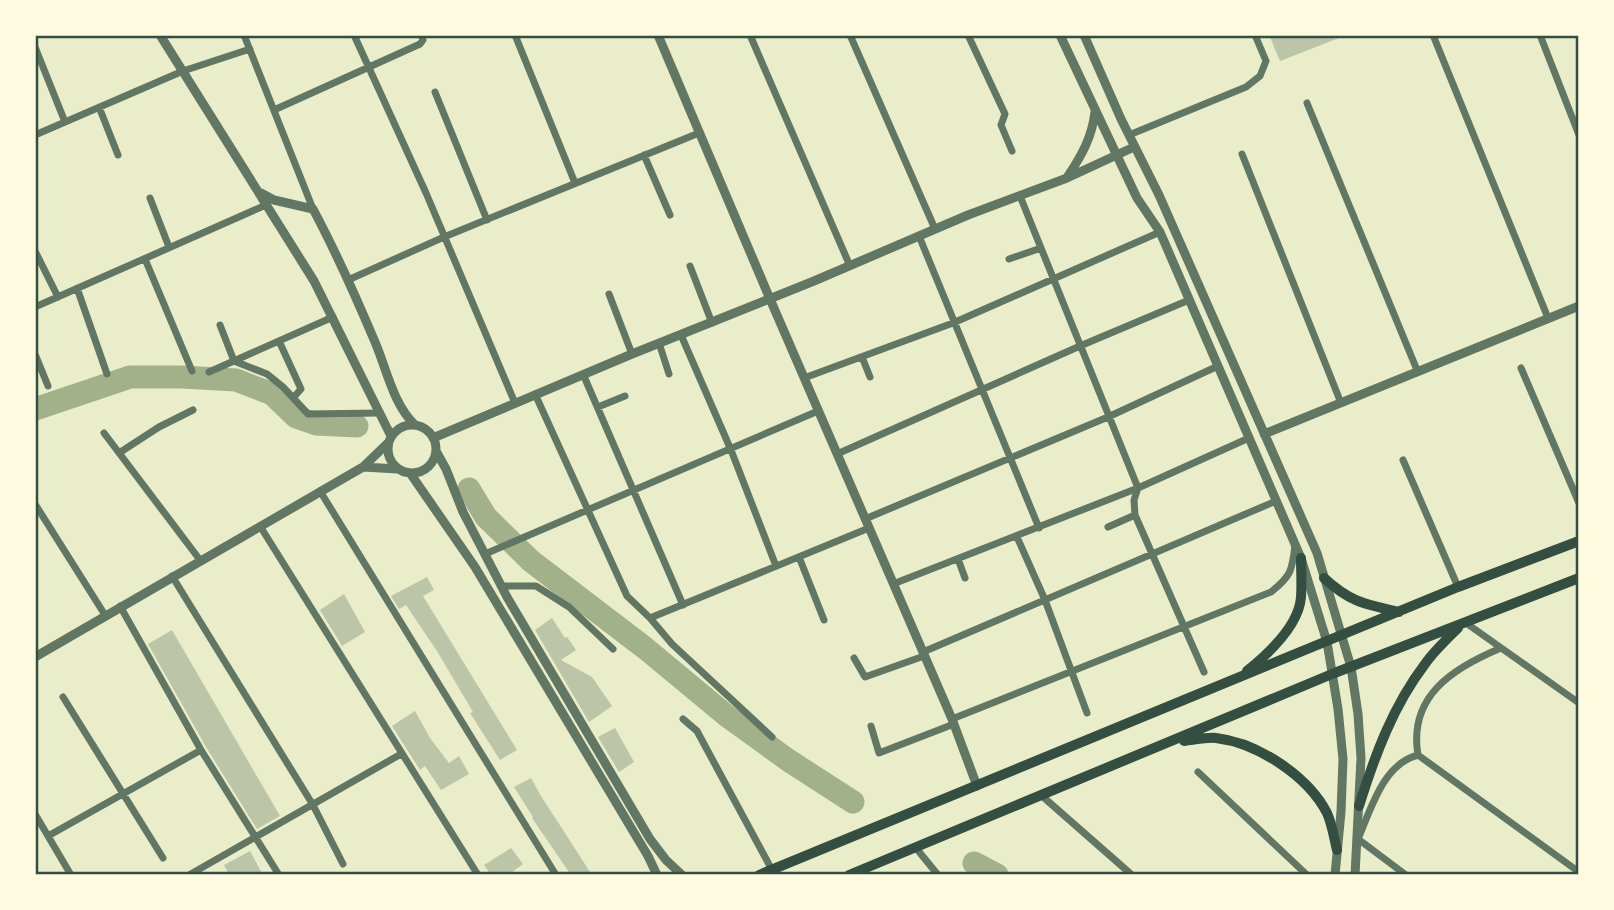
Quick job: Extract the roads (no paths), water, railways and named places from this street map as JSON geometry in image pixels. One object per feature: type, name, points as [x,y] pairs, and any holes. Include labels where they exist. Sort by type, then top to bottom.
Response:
[{"type":"main road","points":[[759,875],[1399,611],[1579,541]]},
{"type":"main road","points":[[1235,680],[1272,651],[1288,629],[1301,600],[1301,558]]},
{"type":"main road","points":[[1324,578],[1342,595],[1364,604],[1399,611]]},
{"type":"main road","points":[[849,875],[1332,674],[1579,578]]},
{"type":"main road","points":[[1359,806],[1374,758],[1402,698],[1426,662],[1463,624]]},
{"type":"main road","points":[[1174,742],[1216,738],[1252,749],[1283,765],[1307,786],[1327,814],[1337,850]]},
{"type":"street","points":[[160,35],[314,281],[380,413],[390,439],[390,460],[398,469]]},
{"type":"street","points":[[244,35],[313,209],[348,280],[393,390],[406,416],[415,425]]},
{"type":"street","points":[[354,35],[515,403]]},
{"type":"street","points":[[274,110],[420,44],[423,40],[421,35]]},
{"type":"street","points":[[515,35],[575,183]]},
{"type":"street","points":[[658,35],[769,299],[953,721],[977,786]]},
{"type":"street","points":[[750,35],[850,266]]},
{"type":"street","points":[[850,35],[935,229]]},
{"type":"street","points":[[968,35],[1005,114],[1001,125],[1012,151]]},
{"type":"street","points":[[1060,35],[1137,198],[1160,232],[1301,558],[1327,642],[1338,709],[1343,768],[1335,875]]},
{"type":"street","points":[[1084,35],[1134,147],[1159,195],[1312,542],[1324,578],[1350,667],[1358,714],[1361,770],[1355,875]]},
{"type":"street","points":[[1129,135],[1246,87],[1260,76],[1266,61],[1255,35]]},
{"type":"street","points":[[1433,35],[1548,318]]},
{"type":"street","points":[[1540,35],[1579,135]]},
{"type":"street","points":[[35,47],[65,122]]},
{"type":"street","points":[[35,135],[183,71],[250,49]]},
{"type":"street","points":[[435,92],[487,220]]},
{"type":"street","points":[[1307,103],[1417,370]]},
{"type":"street","points":[[99,107],[118,155]]},
{"type":"street","points":[[1067,178],[1084,152],[1093,130],[1095,111]]},
{"type":"street","points":[[348,280],[444,237],[699,133]]},
{"type":"street","points":[[433,438],[935,229],[1067,178],[1134,147]]},
{"type":"street","points":[[1242,154],[1341,403]]},
{"type":"street","points":[[644,155],[670,215]]},
{"type":"street","points":[[257,191],[274,200],[313,209]]},
{"type":"street","points":[[1020,196],[1138,488],[1134,500],[1135,515],[1203,672]]},
{"type":"street","points":[[150,198],[169,247]]},
{"type":"street","points":[[35,307],[266,205]]},
{"type":"street","points":[[804,378],[953,323],[1160,232]]},
{"type":"street","points":[[919,236],[1038,528]]},
{"type":"street","points":[[1009,259],[1041,248]]},
{"type":"street","points":[[35,251],[58,297]]},
{"type":"street","points":[[145,259],[192,371]]},
{"type":"street","points":[[690,266],[712,323]]},
{"type":"street","points":[[78,288],[107,374]]},
{"type":"street","points":[[608,294],[632,354]]},
{"type":"street","points":[[837,454],[1189,300]]},
{"type":"street","points":[[1264,434],[1579,306]]},
{"type":"street","points":[[209,372],[333,317]]},
{"type":"street","points":[[220,325],[234,361],[267,374],[308,414],[380,413]]},
{"type":"street","points":[[681,335],[776,566]]},
{"type":"street","points":[[279,341],[301,389],[293,397]]},
{"type":"street","points":[[659,343],[669,374]]},
{"type":"street","points":[[35,354],[48,386]]},
{"type":"street","points":[[862,357],[870,377]]},
{"type":"street","points":[[650,618],[799,557],[1010,458],[1108,417],[1218,366]]},
{"type":"street","points":[[1521,368],[1579,503]]},
{"type":"street","points":[[583,374],[683,605]]},
{"type":"street","points":[[536,394],[627,596],[672,644],[772,737]]},
{"type":"street","points":[[598,407],[625,396]]},
{"type":"street","points":[[119,453],[159,427],[193,410]]},
{"type":"street","points":[[477,570],[487,559],[526,537],[818,411]]},
{"type":"street","points":[[35,657],[363,467],[402,427],[422,427],[433,438],[436,452],[446,469],[463,512],[501,586],[658,849],[682,875]]},
{"type":"street","points":[[104,432],[200,560]]},
{"type":"street","points":[[893,584],[1138,488],[1249,438]]},
{"type":"street","points":[[363,467],[419,472],[433,460],[436,452]]},
{"type":"street","points":[[1403,460],[1458,587]]},
{"type":"street","points":[[410,473],[477,570],[657,875]]},
{"type":"street","points":[[320,491],[556,875]]},
{"type":"street","points":[[854,658],[865,677],[1276,501]]},
{"type":"street","points":[[35,503],[105,615]]},
{"type":"street","points":[[1108,527],[1135,515]]},
{"type":"street","points":[[260,526],[478,875]]},
{"type":"street","points":[[1017,537],[1045,600],[1087,713]]},
{"type":"street","points":[[1295,545],[1307,550],[1312,542]]},
{"type":"street","points":[[871,726],[879,752],[1271,592],[1286,580],[1292,569],[1295,545]]},
{"type":"street","points":[[799,557],[824,620]]},
{"type":"street","points":[[958,559],[964,578]]},
{"type":"street","points":[[172,576],[313,804],[344,864]]},
{"type":"street","points":[[501,586],[536,586],[569,607],[613,649]]},
{"type":"street","points":[[120,606],[201,750],[279,875]]},
{"type":"street","points":[[1463,624],[1502,648],[1579,703]]},
{"type":"street","points":[[1502,648],[1452,673],[1436,687],[1422,709],[1415,737],[1418,755],[1579,872]]},
{"type":"street","points":[[63,697],[163,858]]},
{"type":"street","points":[[683,719],[697,731],[772,870]]},
{"type":"street","points":[[48,836],[201,750]]},
{"type":"street","points":[[189,875],[401,754]]},
{"type":"street","points":[[1358,839],[1387,776],[1405,758],[1418,755]]},
{"type":"street","points":[[1343,768],[1350,762],[1356,763],[1361,770]]},
{"type":"street","points":[[1198,772],[1307,875]]},
{"type":"street","points":[[1042,796],[1132,875]]},
{"type":"street","points":[[35,814],[71,875]]},
{"type":"street","points":[[1358,839],[1406,875]]},
{"type":"street","points":[[916,848],[938,875]]},
{"type":"street","points":[[648,856],[657,857],[658,849]]},
{"type":"waterway","points":[[35,409],[130,377],[182,377],[236,380],[272,394],[296,417],[316,424],[357,426]]},
{"type":"waterway","points":[[469,489],[486,517],[531,561],[645,648],[727,716],[853,802]]},
{"type":"waterway","points":[[974,863],[997,875]]}]
